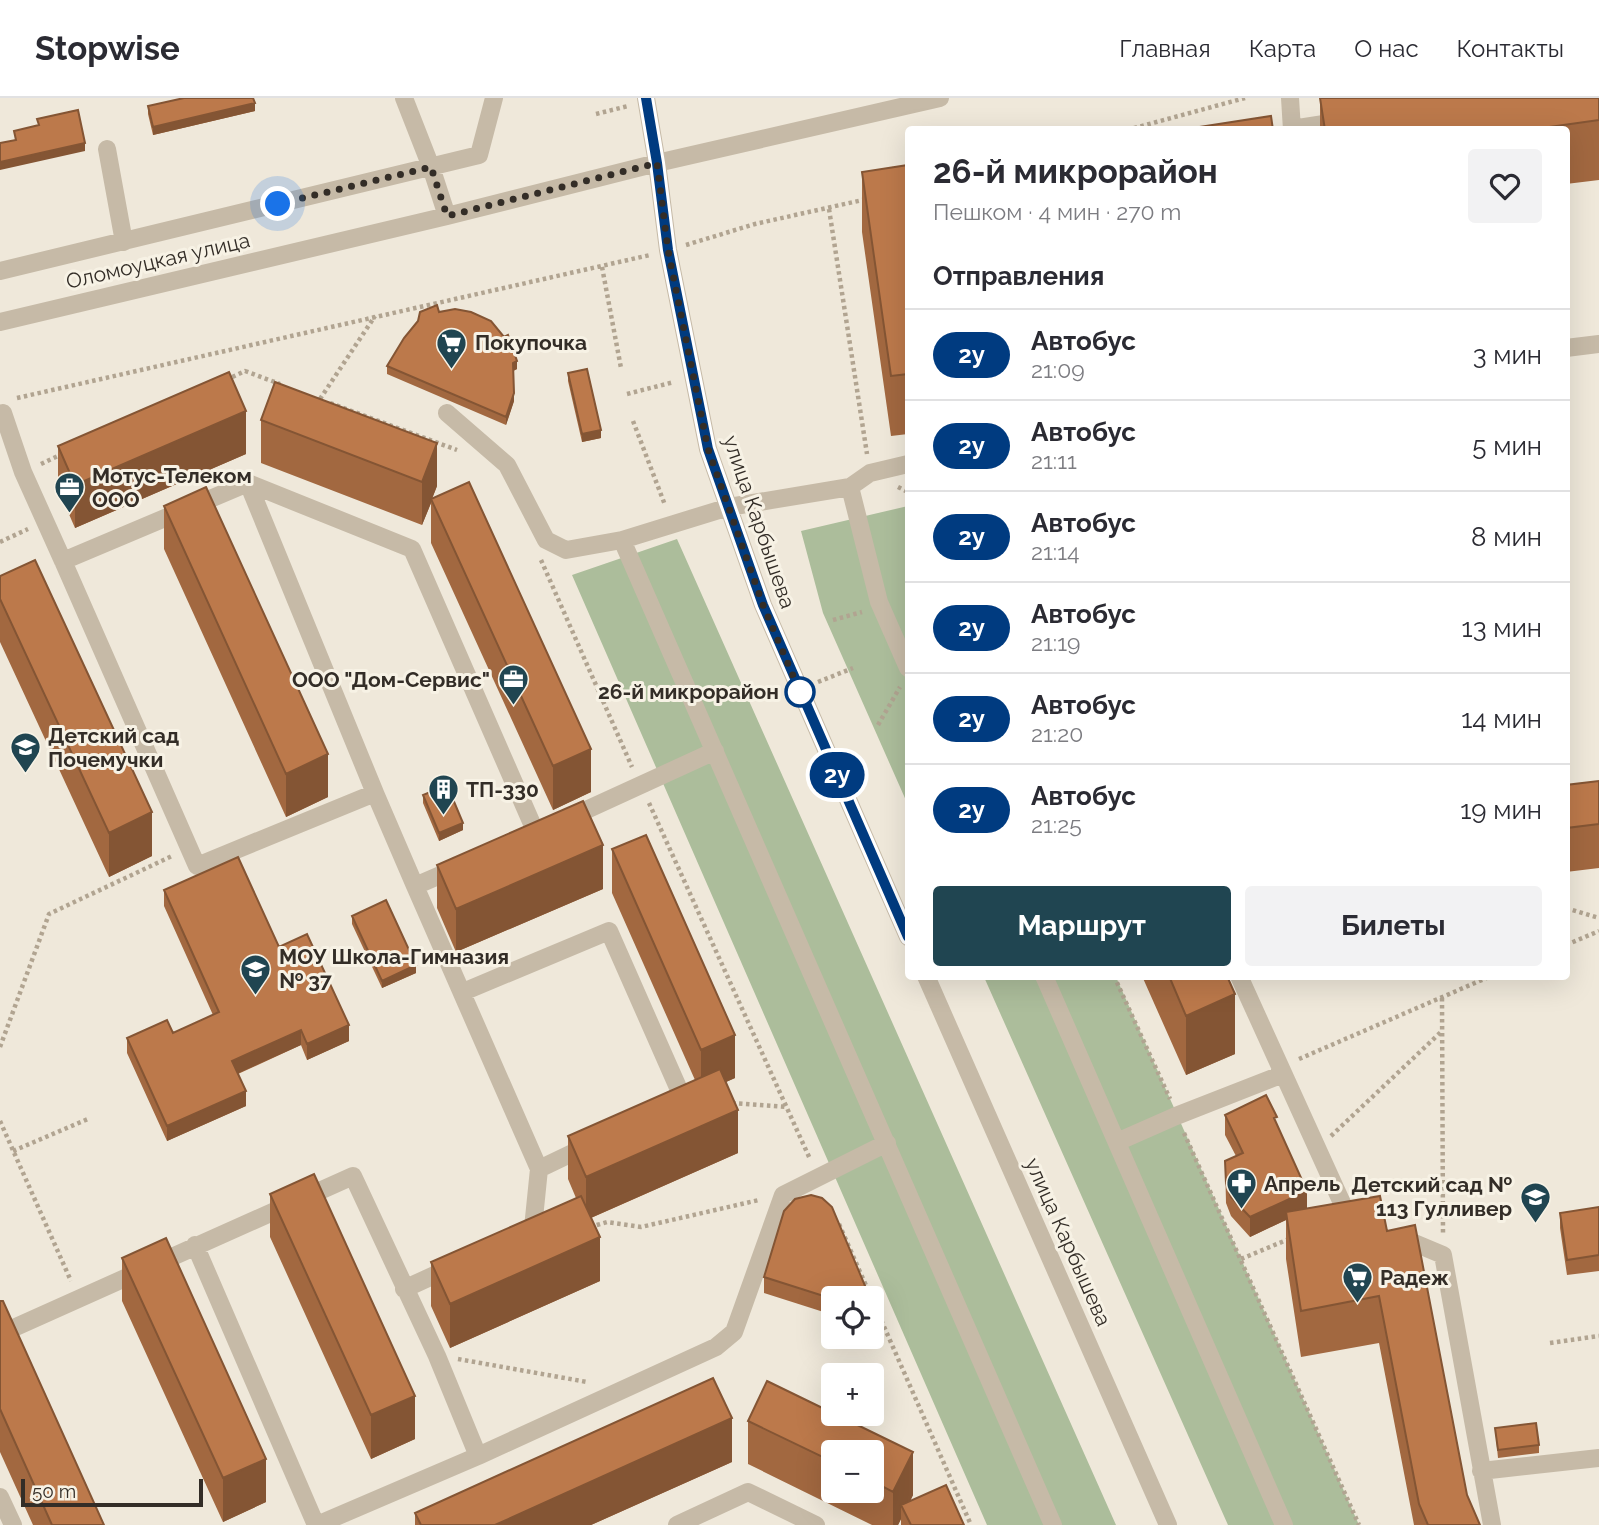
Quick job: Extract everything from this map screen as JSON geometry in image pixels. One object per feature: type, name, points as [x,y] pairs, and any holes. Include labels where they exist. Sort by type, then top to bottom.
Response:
[{"type":"street","points":[[404,98],[447,216]]},
{"type":"street","points":[[0,271],[479,155],[494,98]]},
{"type":"street","name":"улица Карбышева","points":[[646,98],[668,250],[708,449],[763,605],[905,930]]},
{"type":"street","name":"Оломоуцкая улица","points":[[0,322],[447,216],[657,163],[940,98]]},
{"type":"street","points":[[1290,98],[1292,126]]},
{"type":"street","points":[[1312,126],[1358,119]]},
{"type":"street","points":[[107,149],[124,242]]},
{"type":"street","points":[[1570,348],[1599,344]]},
{"type":"street","points":[[447,413],[507,466],[546,540],[566,550],[622,540],[729,507],[850,487],[870,473],[905,465]]},
{"type":"street","points":[[0,415],[3,414],[23,472],[197,866],[375,793]]},
{"type":"street","points":[[63,562],[247,483],[412,549],[530,836],[715,751]]},
{"type":"street","points":[[247,483],[375,793],[539,1168],[533,1228],[510,1239]]},
{"type":"street","points":[[850,487],[881,606],[905,676]]},
{"type":"street","points":[[622,540],[1053,1525]]},
{"type":"street","points":[[415,886],[476,860]]},
{"type":"street","points":[[463,992],[609,930],[684,1101],[659,1112]]},
{"type":"street","name":"улица Карбышева","points":[[928,980],[1168,1525]]},
{"type":"street","points":[[1046,980],[1284,1525]]},
{"type":"street","points":[[1241,980],[1347,1214],[1443,1255],[1492,1525]]},
{"type":"street","points":[[1117,1142],[1281,1071]]},
{"type":"street","points":[[539,1168],[599,1140]]},
{"type":"street","points":[[195,1245],[316,1525],[478,1456],[716,1347],[734,1332],[783,1195],[887,1143]]},
{"type":"street","points":[[0,1334],[353,1175],[437,1356],[478,1456]]},
{"type":"street","points":[[404,1289],[463,1261]]},
{"type":"street","points":[[1481,1471],[1599,1458]]},
{"type":"street","points":[[677,1525],[748,1492],[816,1525]]},
{"type":"street","points":[[0,1497],[13,1525]]},
{"type":"path","points":[[1142,126],[1245,98]]},
{"type":"path","points":[[596,114],[613,110]]},
{"type":"path","points":[[13,399],[376,315],[602,267],[755,224],[869,198]]},
{"type":"path","points":[[829,209],[870,473],[905,490]]},
{"type":"path","points":[[602,267],[621,368]]},
{"type":"path","points":[[320,399],[376,315]]},
{"type":"path","points":[[220,382],[245,371],[283,385]]},
{"type":"path","points":[[627,394],[692,377]]},
{"type":"path","points":[[308,394],[460,451]]},
{"type":"path","points":[[634,421],[672,525]]},
{"type":"path","points":[[23,472],[72,450]]},
{"type":"path","points":[[0,542],[45,521]]},
{"type":"path","points":[[537,551],[818,1177]]},
{"type":"path","points":[[833,620],[881,606]]},
{"type":"path","points":[[799,690],[853,668]]},
{"type":"path","points":[[878,725],[905,676]]},
{"type":"path","points":[[0,1047],[49,914],[189,848]]},
{"type":"path","points":[[1570,909],[1599,918]]},
{"type":"path","points":[[1570,943],[1599,931]]},
{"type":"path","points":[[1116,980],[1359,1525]]},
{"type":"path","points":[[1281,1071],[1483,980]]},
{"type":"path","points":[[1442,998],[1443,1255]]},
{"type":"path","points":[[1318,1148],[1442,1031]]},
{"type":"path","points":[[722,1103],[788,1107]]},
{"type":"path","points":[[13,1151],[88,1119]]},
{"type":"path","points":[[0,1121],[78,1297]]},
{"type":"path","points":[[584,1229],[607,1222],[641,1227],[783,1195]]},
{"type":"path","points":[[834,1214],[971,1525]]},
{"type":"path","points":[[1241,1259],[1300,1234]]},
{"type":"path","points":[[1550,1343],[1599,1336]]},
{"type":"path","points":[[437,1356],[495,1364],[626,1390]]},
{"type":"green space","points":[[905,507],[905,798],[823,613],[801,531]]},
{"type":"green space","points":[[677,539],[1116,1525],[987,1525],[572,575]]},
{"type":"green space","points":[[985,980],[1117,980],[1359,1525],[1228,1525]]},
{"type":"building","points":[[184,98],[253,98],[255,103],[153,127],[148,106]]},
{"type":"building","points":[[1320,98],[1599,98],[1599,120],[1556,126],[1324,126]]},
{"type":"building","points":[[78,110],[85,143],[0,162],[0,143],[16,140],[14,131],[39,125],[37,119]]},
{"type":"building","points":[[1271,116],[1272,126],[1206,126]]},
{"type":"building","points":[[905,165],[905,374],[891,376],[862,172]]},
{"type":"building","name":"Покупочка","points":[[437,305],[439,312],[455,309],[471,312],[491,321],[504,337],[508,335],[517,361],[513,363],[514,393],[506,417],[387,366],[418,321],[420,312]]},
{"type":"building","points":[[587,369],[601,430],[582,434],[568,373]]},
{"type":"building","points":[[229,372],[246,411],[75,485],[58,446]]},
{"type":"building","points":[[275,382],[437,443],[422,482],[261,420]]},
{"type":"building","points":[[469,482],[591,749],[553,766],[431,499]]},
{"type":"building","points":[[206,487],[328,754],[286,774],[164,506]]},
{"type":"building","points":[[35,560],[152,812],[109,833],[0,599],[0,576]]},
{"type":"building","points":[[1599,781],[1599,824],[1570,828],[1570,785]]},
{"type":"building","name":"ТП-330","points":[[447,785],[463,823],[439,833],[423,795]]},
{"type":"building","points":[[583,801],[603,845],[456,909],[437,865]]},
{"type":"building","points":[[646,835],[735,1035],[701,1050],[612,849]]},
{"type":"building","points":[[238,857],[279,947],[307,934],[349,1025],[307,1044],[301,1030],[232,1061],[246,1091],[167,1126],[127,1038],[167,1020],[173,1033],[219,1012],[164,890]]},
{"type":"building","points":[[386,900],[416,965],[382,981],[352,916]]},
{"type":"building","points":[[1171,980],[1229,980],[1235,994],[1186,1016]]},
{"type":"building","points":[[720,1069],[738,1110],[586,1177],[568,1136]]},
{"type":"building","points":[[1266,1095],[1307,1191],[1250,1217],[1231,1197],[1226,1183],[1225,1161],[1243,1153],[1225,1115]]},
{"type":"building","points":[[314,1174],[415,1396],[371,1415],[270,1194]]},
{"type":"building","points":[[811,1195],[822,1198],[832,1207],[865,1286],[821,1286],[821,1295],[764,1277],[784,1211],[795,1199]]},
{"type":"building","points":[[581,1196],[600,1237],[450,1304],[431,1262]]},
{"type":"building","points":[[1380,1196],[1387,1231],[1415,1225],[1467,1495],[1480,1525],[1428,1525],[1419,1504],[1379,1296],[1301,1311],[1286,1212]]},
{"type":"building","points":[[1599,1207],[1599,1255],[1567,1260],[1560,1213]]},
{"type":"building","points":[[166,1238],[266,1459],[223,1478],[122,1258]]},
{"type":"building","points":[[0,1301],[3,1301],[104,1525],[52,1525],[0,1409]]},
{"type":"building","points":[[713,1378],[732,1418],[495,1525],[421,1525],[415,1513]]},
{"type":"building","points":[[767,1381],[821,1407],[821,1426],[860,1426],[913,1452],[893,1492],[884,1487],[884,1440],[821,1440],[821,1456],[748,1421]]},
{"type":"building","points":[[1536,1423],[1539,1445],[1498,1450],[1495,1428]]},
{"type":"building","points":[[946,1485],[964,1525],[911,1525],[901,1505]]},
{"type":"bus line","name":"2у","points":[[646,98],[668,250],[708,449],[763,605],[905,930]]},
{"type":"place","name":"Покупочка","points":[[452,370]]},
{"type":"place","name":"Мотус-Телеком ООО","points":[[69,515]]},
{"type":"place","name":"26-й микрорайон","points":[[800,692]]},
{"type":"place","name":"ООО \"Дом-Сервис\"","points":[[513,707]]},
{"type":"place","name":"Детский сад Почемучки","points":[[25,775]]},
{"type":"place","name":"ТП-330","points":[[443,817]]},
{"type":"place","name":"МОУ Школа-Гимназия № 37","points":[[256,996]]},
{"type":"place","name":"Апрель","points":[[1241,1211]]},
{"type":"place","name":"Детский сад № 113 Гулливер","points":[[1535,1224]]},
{"type":"place","name":"Радеж","points":[[1357,1305]]},
{"type":"route","points":[[278,204],[431,167],[447,216],[657,163],[668,250],[708,449],[763,605],[800,692]]}]
